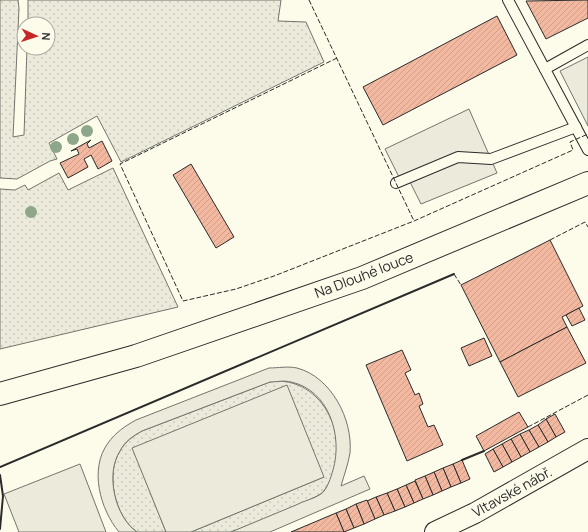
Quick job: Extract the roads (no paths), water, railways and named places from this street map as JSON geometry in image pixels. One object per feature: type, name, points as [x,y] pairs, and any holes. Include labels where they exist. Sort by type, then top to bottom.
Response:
[{"type":"main road","name":"Na Dlouhé louce","points":[[0,394],[136,356],[362,278],[588,183]]},
{"type":"street","name":"Vltavské nábř.","points":[[435,532],[475,513],[588,449]]},
{"type":"lane","points":[[508,0],[588,150]]},
{"type":"lane","points":[[545,69],[588,45]]},
{"type":"lane","points":[[396,183],[458,157],[491,159],[576,127]]}]
